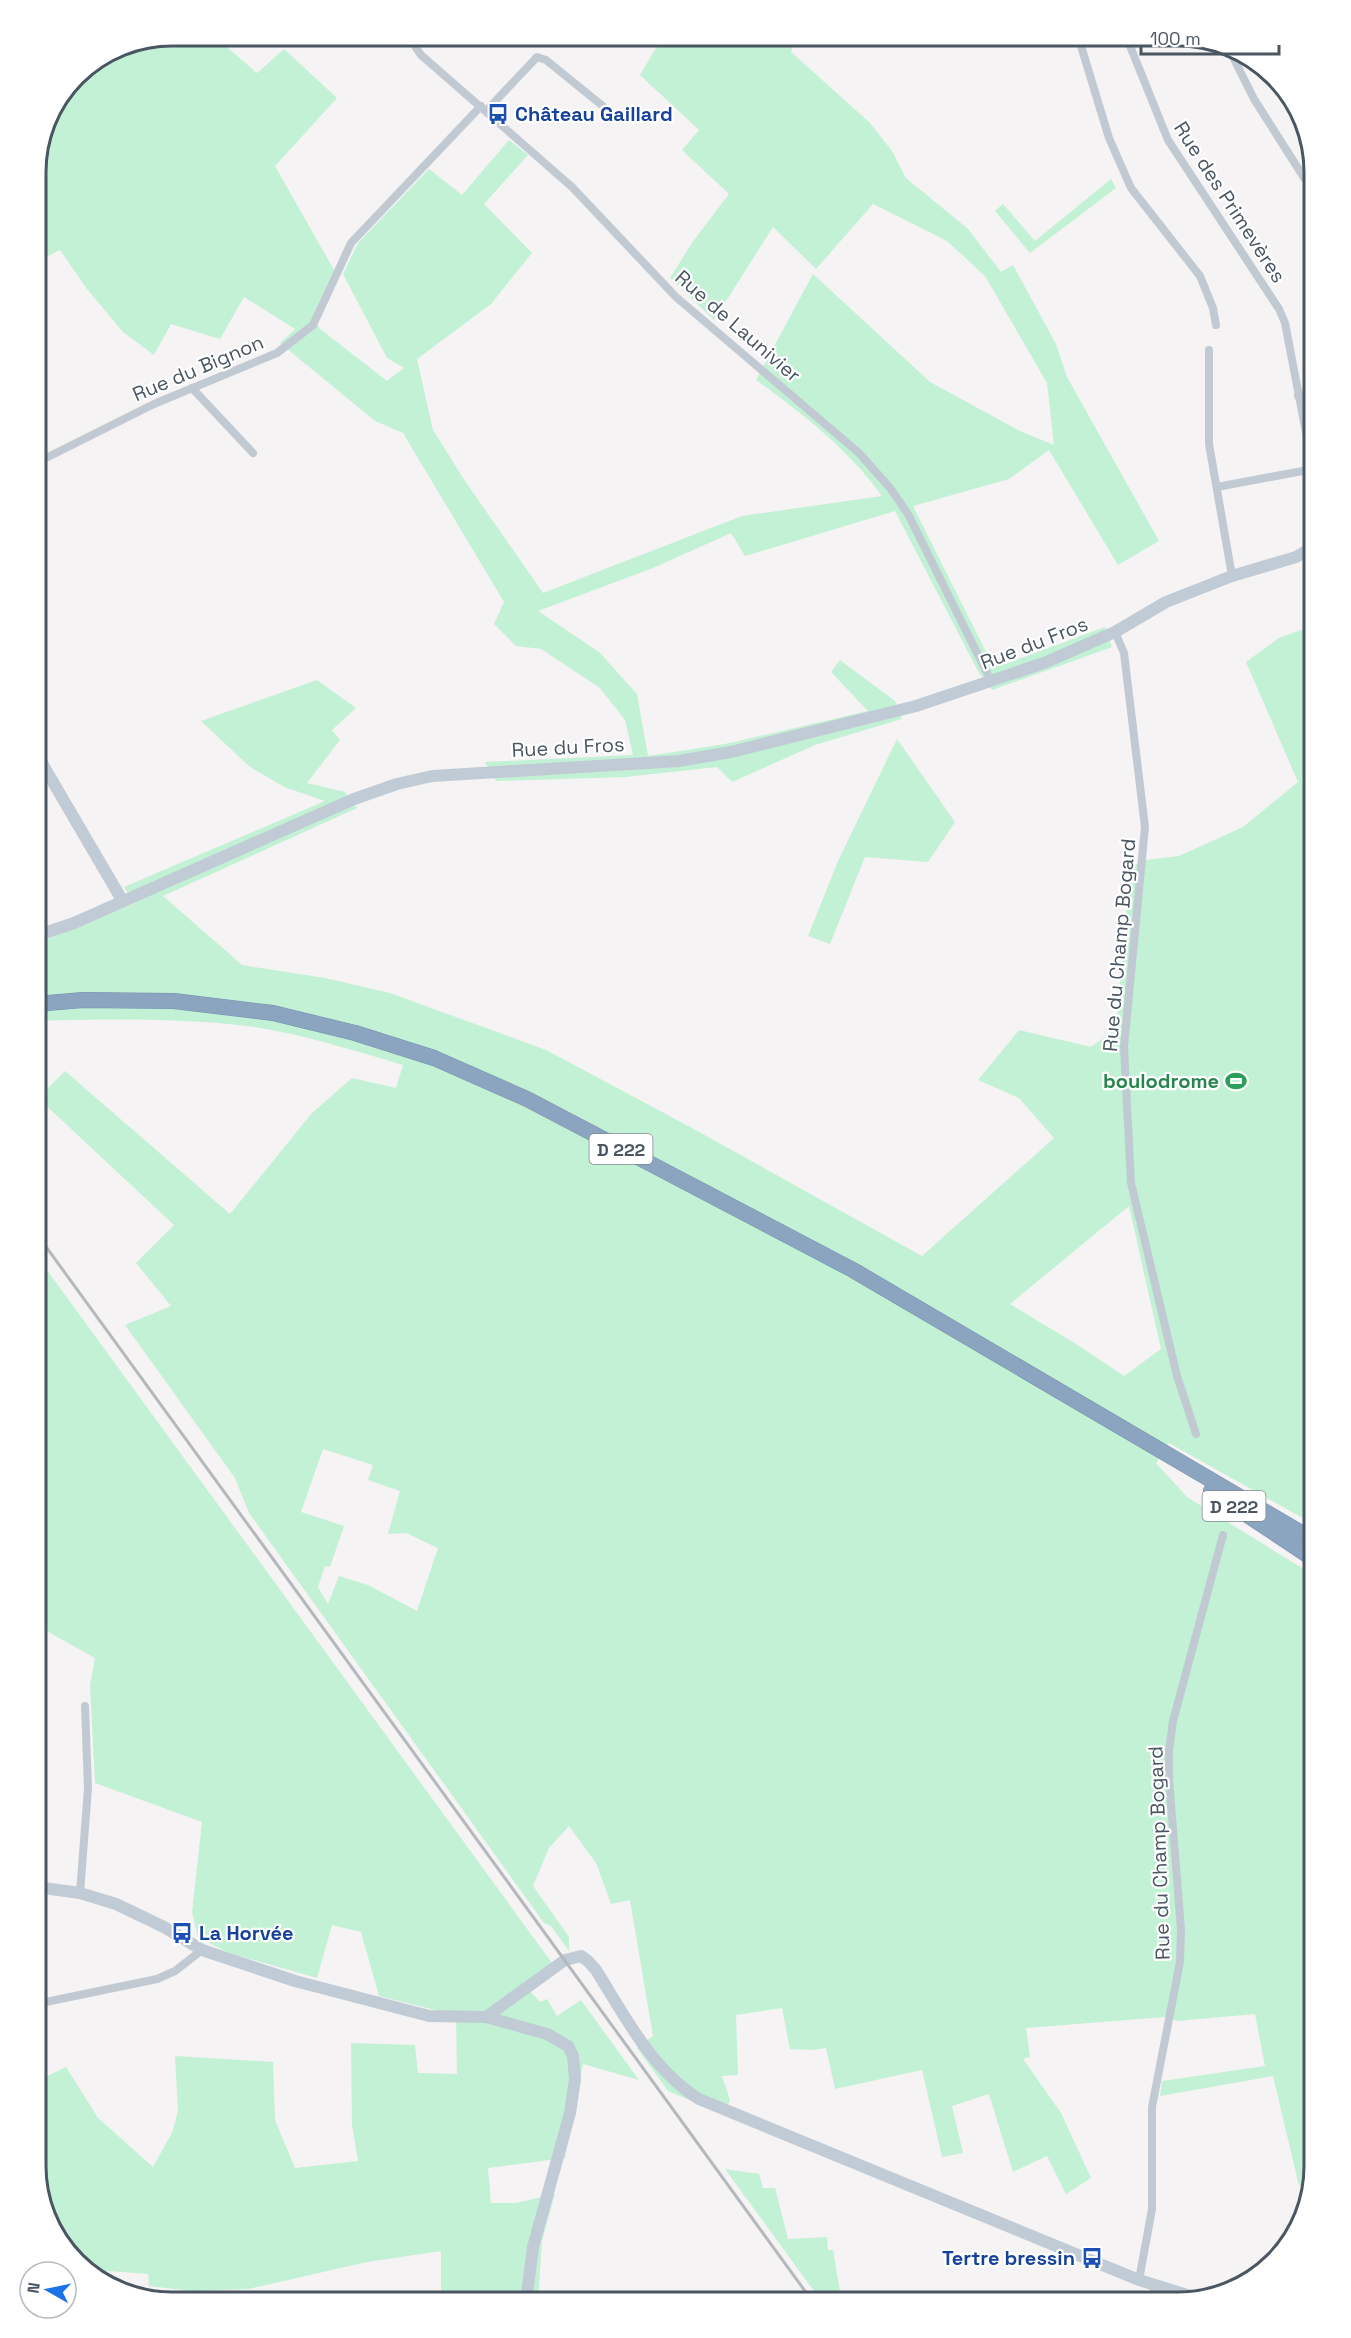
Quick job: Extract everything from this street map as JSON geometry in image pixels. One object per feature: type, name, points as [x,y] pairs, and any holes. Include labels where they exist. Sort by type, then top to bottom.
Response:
[{"type":"highway","name":"D 222","points":[[47,1003],[83,1000],[174,1001],[273,1013],[355,1033],[434,1058],[527,1099],[853,1270],[1156,1450],[1176,1459],[1304,1535]]},
{"type":"highway","name":"D 222","points":[[1156,1450],[1180,1469],[1304,1553]]},
{"type":"street","name":"Rue de Launivier","points":[[416,47],[421,55],[484,108],[572,188],[676,297],[859,453],[890,488],[908,514],[976,646],[991,681]]},
{"type":"street","points":[[1081,47],[1108,138],[1131,188],[1200,276],[1213,308],[1216,325]]},
{"type":"street","name":"Rue des Primevères","points":[[1130,47],[1168,140],[1279,309],[1285,323],[1304,425]]},
{"type":"street","name":"Rue du Bignon","points":[[47,458],[154,404],[277,353],[313,325],[351,243],[537,57],[546,60],[604,107]]},
{"type":"street","points":[[1234,59],[1254,99],[1304,178]]},
{"type":"street","points":[[1209,350],[1209,444],[1232,576]]},
{"type":"street","points":[[192,388],[253,453]]},
{"type":"street","points":[[1298,396],[1304,395]]},
{"type":"street","name":"Rue des Primevères","points":[[1217,486],[1304,471]]},
{"type":"street","name":"Rue du Fros","points":[[47,932],[74,923],[354,799],[397,784],[432,776],[679,761],[731,753],[916,706],[1044,663],[1115,632],[1166,602],[1232,576],[1296,557],[1304,552]]},
{"type":"street","name":"Rue du Champ Bogard","points":[[1115,632],[1124,653],[1145,827],[1124,1047],[1131,1183],[1177,1376],[1196,1434]]},
{"type":"street","points":[[47,771],[122,900]]},
{"type":"street","name":"Rue du Champ Bogard","points":[[1139,2280],[1152,2209],[1152,2107],[1180,1962],[1181,1929],[1169,1779],[1169,1750],[1173,1721],[1223,1536]]},
{"type":"street","points":[[80,1893],[88,1788],[85,1706]]},
{"type":"street","points":[[46,1888],[80,1893],[116,1904],[165,1927],[202,1950],[295,1981],[429,2016],[486,2017],[547,2034],[568,2046],[573,2056],[575,2079],[570,2113],[533,2247],[527,2291]]},
{"type":"street","points":[[46,2002],[157,1979],[175,1971],[202,1950]]},
{"type":"street","points":[[486,2017],[560,1963],[578,1956],[585,1958],[596,1970],[659,2065],[676,2083],[699,2099],[1139,2280],[1176,2292]]},
{"type":"street","points":[[1154,2292],[1155,2286]]},
{"type":"green space","points":[[227,47],[257,73],[284,49],[337,98],[275,166],[334,270],[314,313],[319,328],[387,381],[404,368],[387,358],[343,274],[358,243],[429,169],[462,195],[509,140],[528,155],[484,204],[532,253],[491,304],[417,359],[433,430],[465,481],[543,593],[742,516],[882,496],[855,463],[824,433],[756,380],[813,274],[930,382],[1020,431],[1054,445],[1047,383],[985,276],[947,241],[873,204],[816,269],[773,227],[714,320],[670,278],[694,240],[729,194],[682,150],[699,130],[640,75],[657,47],[793,47],[791,52],[869,122],[892,151],[906,178],[968,229],[1001,272],[1013,265],[1056,344],[1067,377],[1159,541],[1118,565],[1049,450],[1009,479],[913,506],[990,660],[1005,664],[1105,627],[1112,647],[992,690],[979,673],[895,511],[745,556],[731,533],[653,568],[538,611],[599,652],[637,694],[648,756],[725,744],[868,711],[831,672],[840,660],[895,701],[902,719],[815,745],[732,782],[717,767],[625,777],[496,781],[485,762],[633,755],[625,720],[600,688],[541,649],[516,646],[494,624],[504,602],[403,433],[375,421],[280,343],[295,329],[244,297],[220,339],[171,324],[154,355],[123,332],[87,289],[60,250],[47,257],[49,148],[59,117],[83,83],[109,63],[148,49]]},
{"type":"green space","points":[[1111,179],[1116,188],[1030,253],[995,211],[1003,204],[1035,241]]},
{"type":"green space","points":[[1304,629],[1304,1519],[1169,1443],[1156,1463],[1187,1497],[1304,1569],[1303,2184],[1299,2186],[1273,2076],[1160,2096],[1162,2081],[1265,2066],[1255,2014],[1177,2021],[1165,2017],[1026,2028],[1030,2057],[1023,2059],[1061,2113],[1091,2178],[1066,2194],[1047,2156],[1013,2172],[989,2094],[952,2106],[963,2153],[942,2157],[922,2070],[835,2089],[826,2048],[790,2049],[782,2008],[736,2015],[738,2075],[722,2076],[730,2100],[724,2114],[668,2091],[637,2048],[653,2036],[630,1900],[611,1904],[596,1863],[569,1826],[549,1848],[533,1886],[569,1937],[569,1951],[551,1926],[544,1923],[249,1513],[235,1478],[125,1325],[171,1306],[136,1263],[174,1225],[47,1106],[47,1089],[65,1071],[230,1214],[312,1113],[352,1078],[396,1088],[403,1065],[306,1037],[247,1026],[168,1020],[47,1021],[47,940],[135,903],[124,887],[325,801],[284,787],[250,767],[201,721],[317,680],[356,708],[332,730],[340,740],[307,783],[345,792],[357,808],[163,896],[242,965],[325,978],[390,993],[546,1050],[922,1256],[1054,1138],[1019,1098],[978,1080],[1019,1030],[1091,1047],[1116,1029],[1130,867],[1146,860],[1179,856],[1243,827],[1298,782],[1246,662],[1279,638]],"holes":[[[1129,1206],[1161,1349],[1124,1376],[1010,1304]],[[323,1449],[373,1465],[368,1480],[400,1491],[388,1534],[406,1533],[438,1548],[417,1611],[368,1585],[339,1576],[328,1604],[318,1587],[325,1566],[330,1567],[344,1526],[301,1512]]]},
{"type":"green space","points":[[897,739],[955,822],[928,862],[865,857],[830,944],[808,936],[838,861]]},
{"type":"green space","points":[[46,1269],[552,1963],[523,1983],[540,2002],[547,1999],[557,2016],[581,2000],[639,2080],[583,2064],[565,2158],[488,2168],[491,2203],[516,2203],[555,2194],[542,2241],[539,2291],[441,2291],[441,2251],[367,2262],[248,2289],[192,2291],[149,2286],[148,2274],[102,2270],[78,2249],[68,2236],[53,2206],[46,2166],[46,2077],[66,2067],[98,2118],[153,2167],[172,2133],[178,2111],[175,2056],[273,2062],[275,2120],[295,2168],[358,2161],[352,2125],[351,2043],[415,2045],[418,2073],[457,2074],[456,2012],[439,2011],[379,1996],[361,1932],[332,1925],[317,1978],[229,1953],[198,1937],[192,1912],[202,1822],[95,1783],[90,1685],[95,1658],[46,1631]]},
{"type":"green space","points":[[725,2169],[759,2174],[763,2188],[775,2188],[788,2239],[827,2237],[828,2250],[833,2250],[840,2292],[814,2292]]},
{"type":"railway","points":[[46,1247],[805,2292]]},
{"type":"place","name":"Château Gaillard","points":[[498,114]]},
{"type":"place","name":"boulodrome","points":[[1236,1081]]},
{"type":"place","name":"La Horvée","points":[[182,1933]]},
{"type":"place","name":"Tertre bressin","points":[[1092,2258]]}]
